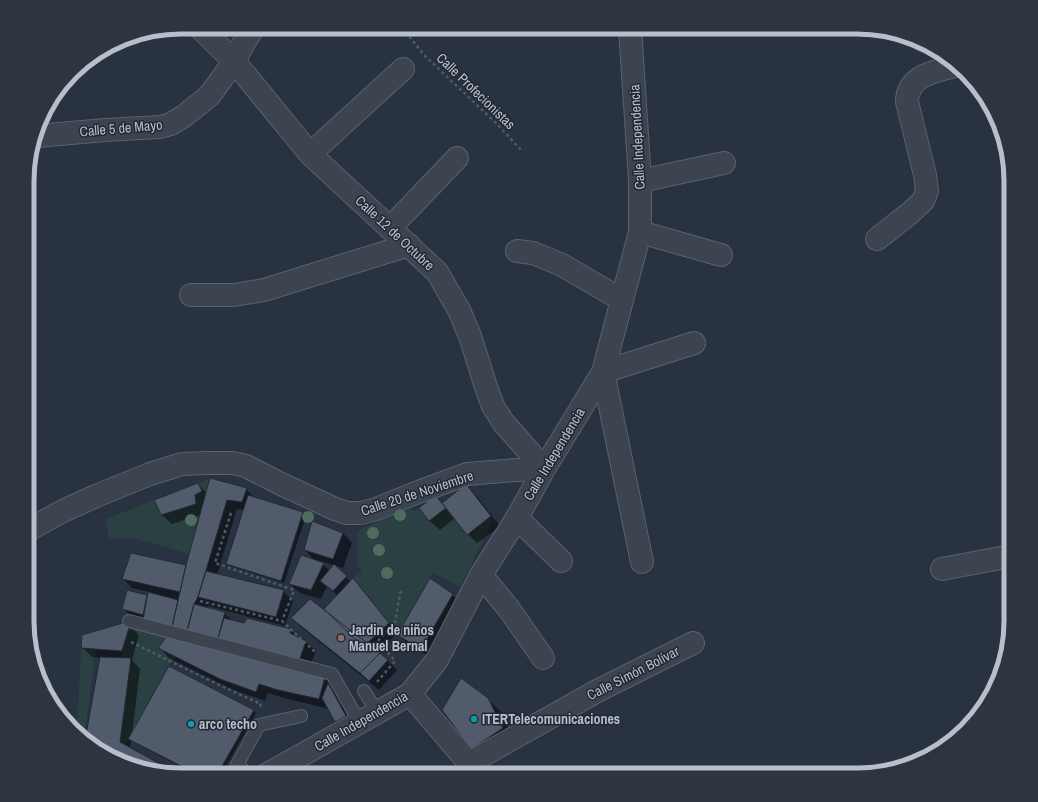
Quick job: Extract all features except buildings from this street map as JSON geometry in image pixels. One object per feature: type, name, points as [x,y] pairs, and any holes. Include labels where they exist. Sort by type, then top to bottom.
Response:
[{"type":"street","name":"Calle 12 de Octubre","points":[[206,34],[234,61],[310,154],[437,272],[459,310],[470,336],[493,406],[504,422],[544,469]]},
{"type":"street","name":"Calle 5 de Mayo","points":[[41,136],[160,127],[171,124],[184,116],[209,96],[222,80],[250,34]]},
{"type":"street","name":"Calle Independencia","points":[[279,768],[410,694],[437,660],[481,575],[517,518],[544,469],[604,372],[640,232],[640,180],[630,34]]},
{"type":"street","points":[[877,239],[910,213],[922,201],[927,191],[925,175],[907,102],[909,89],[924,75],[951,67]]},
{"type":"street","points":[[310,154],[403,70]]},
{"type":"street","points":[[390,228],[457,158]]},
{"type":"street","points":[[640,180],[724,163]]},
{"type":"street","points":[[640,232],[722,255]]},
{"type":"street","points":[[191,296],[234,295],[264,290],[409,245]]},
{"type":"street","points":[[517,251],[533,253],[562,265],[622,300]]},
{"type":"street","points":[[642,562],[604,372],[694,343]]},
{"type":"street","name":"Calle 20 de Noviembre","points":[[34,527],[65,510],[96,496],[150,474],[182,464],[233,463],[246,466],[279,483],[347,513],[361,513],[376,509],[412,494],[468,474],[544,469]]},
{"type":"street","points":[[517,518],[562,561]]},
{"type":"street","points":[[942,569],[1004,557]]},
{"type":"street","points":[[481,575],[509,609],[543,658]]},
{"type":"street","name":"Calle Simón Bolívar","points":[[474,768],[599,690],[693,643]]},
{"type":"street","points":[[410,694],[471,768]]},
{"type":"lane","points":[[129,621],[332,674],[375,714]]},
{"type":"lane","points":[[364,691],[375,714]]},
{"type":"lane","points":[[241,768],[237,765],[259,725],[302,716]]},
{"type":"path","name":"Calle Profecionistas","points":[[408,34],[424,55],[521,150]]},
{"type":"path","points":[[231,513],[215,563],[294,590],[282,621]]},
{"type":"path","points":[[375,714],[372,686],[395,661],[378,641],[395,622],[401,589]]},
{"type":"path","points":[[200,601],[282,621],[307,644]]},
{"type":"path","points":[[131,642],[261,704],[257,710]]},
{"type":"green space","points":[[210,478],[189,554],[133,538],[109,539],[106,519],[154,500],[161,515],[196,504],[195,495],[202,491],[198,483]]},
{"type":"green space","points":[[419,508],[430,521],[446,508],[467,534],[491,516],[495,516],[460,587],[433,573],[397,635],[353,578],[362,571],[358,566],[357,534],[359,530],[399,512],[409,510],[414,511]]},
{"type":"green space","points":[[130,624],[168,634],[158,648],[175,657],[125,745],[120,742],[131,658],[123,658],[122,651]]},
{"type":"green space","points":[[81,648],[96,649],[85,733],[77,725]]},
{"type":"place","name":"Jardin de niños Manuel Bernal","points":[[341,638]]},
{"type":"place","name":"ITERTelecomunicaciones","points":[[474,719]]},
{"type":"place","name":"arco techo","points":[[191,724]]}]
